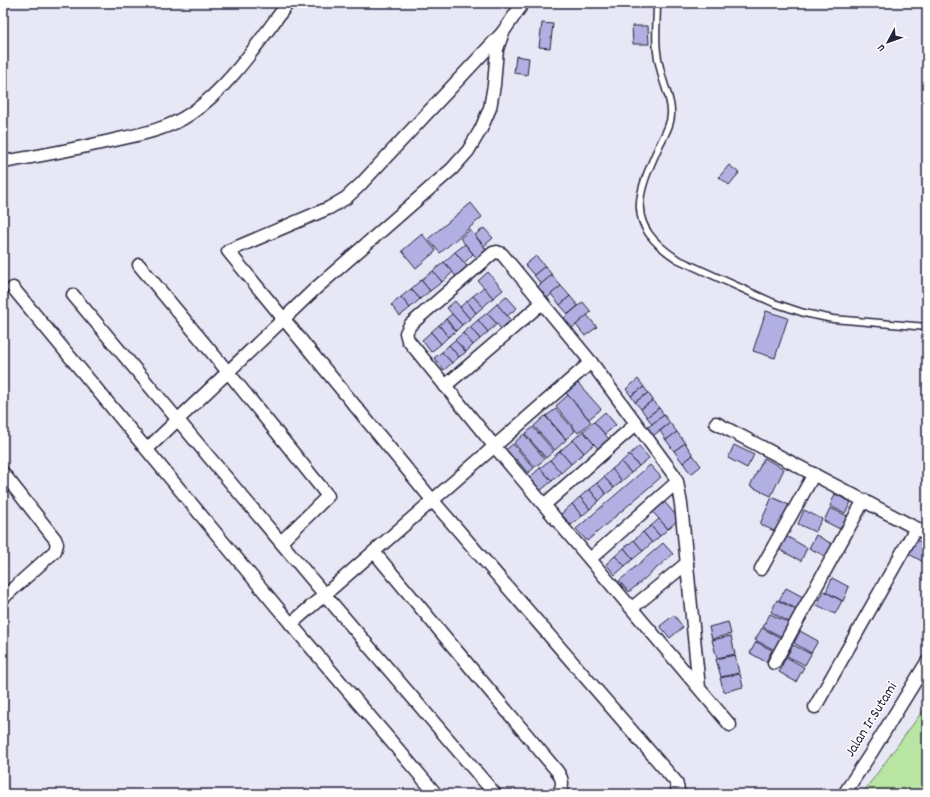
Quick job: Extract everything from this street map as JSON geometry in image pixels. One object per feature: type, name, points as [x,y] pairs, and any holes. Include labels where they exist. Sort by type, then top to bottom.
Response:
[{"type":"street","points":[[3,162],[63,152],[140,135],[166,126],[190,115],[203,105],[231,76],[288,3]]},
{"type":"street","points":[[523,3],[503,32],[360,185],[346,198],[329,208],[228,251],[432,501],[676,782],[678,790],[676,794]]},
{"type":"street","points":[[147,449],[315,289],[452,169],[468,151],[481,129],[490,108],[494,85],[497,49],[503,32]]},
{"type":"street","points":[[698,688],[681,504],[677,482],[674,475],[591,362],[502,254],[497,252],[494,253],[407,329],[406,336],[495,447],[632,608],[698,688],[730,725]]},
{"type":"street","points":[[139,265],[328,496],[281,542]]},
{"type":"street","points":[[13,288],[291,624],[436,794]]},
{"type":"street","points":[[73,295],[325,595],[495,794]]},
{"type":"street","points":[[445,386],[542,303]]},
{"type":"street","points":[[291,624],[591,362]]},
{"type":"street","points":[[716,423],[927,534]]},
{"type":"street","points":[[544,505],[636,424]]},
{"type":"street","points":[[3,474],[55,539],[57,544],[55,551],[5,591]]},
{"type":"street","points":[[762,569],[814,474]]},
{"type":"street","points":[[590,559],[677,482]]},
{"type":"street","points":[[774,663],[864,500]]},
{"type":"street","points":[[815,707],[916,528]]},
{"type":"street","points":[[374,552],[557,771],[562,781],[562,787],[558,794]]},
{"type":"street","points":[[632,608],[687,563]]},
{"type":"street","name":"Jalan Ir.Sutami","points":[[844,794],[927,662]]},
{"type":"lane","points":[[657,3],[657,51],[662,77],[671,105],[672,115],[648,172],[639,198],[641,216],[645,228],[653,240],[662,249],[676,259],[774,303],[804,313],[833,319],[927,327]]},
{"type":"green space","points":[[927,705],[927,794],[862,794]]},
{"type":"building","points":[[542,23],[553,24],[550,48],[539,47]]},
{"type":"building","points":[[632,26],[648,26],[649,44],[633,44]]},
{"type":"building","points":[[516,56],[529,58],[527,75],[514,73]]},
{"type":"building","points":[[729,165],[739,173],[729,185],[719,177]]},
{"type":"building","points":[[471,203],[482,217],[440,253],[428,239]]},
{"type":"building","points":[[484,228],[493,238],[484,246],[475,235]]},
{"type":"building","points":[[470,230],[490,254],[480,262],[460,238]]},
{"type":"building","points":[[422,234],[436,251],[416,268],[402,251]]},
{"type":"building","points":[[465,244],[473,254],[464,263],[455,252]]},
{"type":"building","points":[[455,252],[470,270],[459,280],[444,262]]},
{"type":"building","points":[[536,256],[545,266],[534,275],[525,265]]},
{"type":"building","points":[[444,262],[453,272],[442,282],[433,271]]},
{"type":"building","points":[[545,266],[552,275],[541,284],[534,275]]},
{"type":"building","points":[[433,271],[442,282],[430,291],[421,280]]},
{"type":"building","points":[[488,272],[503,290],[493,298],[478,281]]},
{"type":"building","points":[[552,275],[561,286],[545,300],[536,288]]},
{"type":"building","points":[[421,280],[430,291],[420,299],[411,289]]},
{"type":"building","points":[[561,286],[570,296],[560,305],[551,294]]},
{"type":"building","points":[[484,287],[493,298],[483,307],[473,296]]},
{"type":"building","points":[[411,289],[420,299],[410,308],[401,297]]},
{"type":"building","points":[[473,296],[483,307],[476,313],[467,301]]},
{"type":"building","points":[[506,296],[517,308],[507,316],[497,304]]},
{"type":"building","points":[[570,296],[578,306],[568,314],[560,305]]},
{"type":"building","points":[[401,297],[410,308],[400,316],[391,305]]},
{"type":"building","points":[[455,301],[470,319],[462,325],[447,308]]},
{"type":"building","points":[[467,301],[476,313],[470,319],[460,307]]},
{"type":"building","points":[[583,302],[591,312],[571,329],[563,319]]},
{"type":"building","points":[[497,304],[513,323],[503,331],[487,313]]},
{"type":"building","points":[[766,311],[788,318],[775,358],[753,351]]},
{"type":"building","points":[[487,313],[497,324],[488,332],[478,320]]},
{"type":"building","points":[[452,314],[462,325],[456,331],[446,319]]},
{"type":"building","points":[[587,315],[597,327],[585,336],[576,325]]},
{"type":"building","points":[[446,319],[456,331],[448,337],[439,325]]},
{"type":"building","points":[[478,320],[488,332],[480,339],[470,327]]},
{"type":"building","points":[[439,325],[448,337],[441,344],[431,332]]},
{"type":"building","points":[[470,327],[480,339],[473,345],[463,333]]},
{"type":"building","points":[[431,332],[441,344],[431,352],[422,340]]},
{"type":"building","points":[[463,333],[473,345],[466,352],[455,340]]},
{"type":"building","points":[[455,340],[466,352],[459,357],[449,345]]},
{"type":"building","points":[[449,345],[459,357],[452,363],[442,352]]},
{"type":"building","points":[[442,352],[452,363],[444,370],[434,358]]},
{"type":"building","points":[[638,379],[644,387],[631,396],[626,389]]},
{"type":"building","points":[[578,383],[601,409],[589,419],[566,393]]},
{"type":"building","points":[[644,387],[648,393],[635,402],[631,396]]},
{"type":"building","points":[[648,393],[653,400],[641,409],[635,402]]},
{"type":"building","points":[[568,395],[591,422],[578,433],[556,406]]},
{"type":"building","points":[[653,400],[659,408],[647,417],[641,409]]},
{"type":"building","points":[[659,408],[664,415],[652,424],[647,417]]},
{"type":"building","points":[[556,409],[575,431],[566,439],[546,416]]},
{"type":"building","points":[[605,412],[616,425],[605,434],[594,422]]},
{"type":"building","points":[[664,415],[670,423],[650,438],[644,430]]},
{"type":"building","points":[[545,416],[566,440],[555,450],[534,426]]},
{"type":"building","points":[[594,422],[610,440],[599,450],[583,431]]},
{"type":"building","points":[[670,423],[677,432],[666,440],[660,431]]},
{"type":"building","points":[[533,427],[554,451],[546,458],[525,434]]},
{"type":"building","points":[[583,431],[594,444],[584,453],[573,440]]},
{"type":"building","points":[[677,432],[685,443],[674,451],[666,440]]},
{"type":"building","points":[[524,434],[545,459],[535,467],[514,443]]},
{"type":"building","points":[[573,440],[584,453],[571,464],[560,451]]},
{"type":"building","points":[[685,443],[693,455],[683,463],[674,451]]},
{"type":"building","points":[[513,444],[534,468],[528,473],[516,459],[513,462],[503,452]]},
{"type":"building","points":[[734,445],[754,455],[747,468],[728,458]]},
{"type":"building","points":[[639,446],[649,458],[639,466],[629,455]]},
{"type":"building","points":[[560,451],[571,464],[561,473],[550,460]]},
{"type":"building","points":[[629,455],[639,466],[631,473],[621,462]]},
{"type":"building","points":[[693,455],[701,466],[691,474],[683,463]]},
{"type":"building","points":[[764,458],[784,469],[771,496],[750,486]]},
{"type":"building","points":[[550,460],[561,473],[552,481],[540,468]]},
{"type":"building","points":[[621,462],[631,473],[622,481],[612,469]]},
{"type":"building","points":[[650,465],[661,477],[587,541],[576,529]]},
{"type":"building","points":[[540,468],[552,481],[540,491],[529,478]]},
{"type":"building","points":[[612,469],[622,481],[614,488],[604,477]]},
{"type":"building","points":[[604,477],[614,488],[606,494],[597,483]]},
{"type":"building","points":[[597,483],[606,494],[599,501],[589,489]]},
{"type":"building","points":[[589,489],[599,501],[590,509],[580,497]]},
{"type":"building","points":[[835,494],[851,502],[845,513],[830,506]]},
{"type":"building","points":[[580,497],[590,509],[582,516],[572,504]]},
{"type":"building","points":[[772,497],[789,505],[776,532],[760,524]]},
{"type":"building","points":[[662,499],[679,519],[668,529],[650,509]]},
{"type":"building","points":[[572,504],[582,516],[571,525],[561,514]]},
{"type":"building","points":[[830,508],[850,517],[844,531],[824,521]]},
{"type":"building","points":[[804,510],[822,519],[815,532],[798,524]]},
{"type":"building","points":[[659,519],[668,529],[660,536],[651,526]]},
{"type":"building","points":[[651,526],[660,536],[652,543],[643,532]]},
{"type":"building","points":[[643,532],[652,543],[643,551],[634,540]]},
{"type":"building","points":[[816,535],[834,545],[827,557],[809,548]]},
{"type":"building","points":[[786,536],[807,548],[801,561],[778,549]]},
{"type":"building","points":[[915,539],[927,545],[927,564],[907,553]]},
{"type":"building","points":[[634,540],[643,551],[633,559],[624,548]]},
{"type":"building","points":[[663,543],[673,554],[629,592],[619,581]]},
{"type":"building","points":[[624,548],[633,559],[625,566],[615,556]]},
{"type":"building","points":[[615,556],[625,566],[615,575],[606,564]]},
{"type":"building","points":[[832,578],[849,587],[843,601],[826,592]]},
{"type":"building","points":[[786,588],[805,598],[799,610],[779,600]]},
{"type":"building","points":[[824,591],[842,601],[835,614],[817,605]]},
{"type":"building","points":[[777,600],[798,611],[791,623],[771,612]]},
{"type":"building","points":[[770,614],[789,623],[782,637],[763,627]]},
{"type":"building","points":[[674,615],[683,627],[670,638],[660,626]]},
{"type":"building","points":[[728,622],[731,634],[712,639],[709,627]]},
{"type":"building","points":[[762,628],[781,638],[775,650],[755,640]]},
{"type":"building","points":[[800,631],[818,641],[811,653],[794,643]]},
{"type":"building","points":[[731,636],[735,654],[717,658],[712,640]]},
{"type":"building","points":[[756,642],[772,650],[766,662],[750,653]]},
{"type":"building","points":[[793,645],[811,654],[805,665],[787,656]]},
{"type":"building","points":[[735,655],[739,673],[721,677],[716,659]]},
{"type":"building","points":[[786,657],[804,667],[796,682],[779,672]]},
{"type":"building","points":[[740,674],[743,687],[724,692],[720,678]]}]
